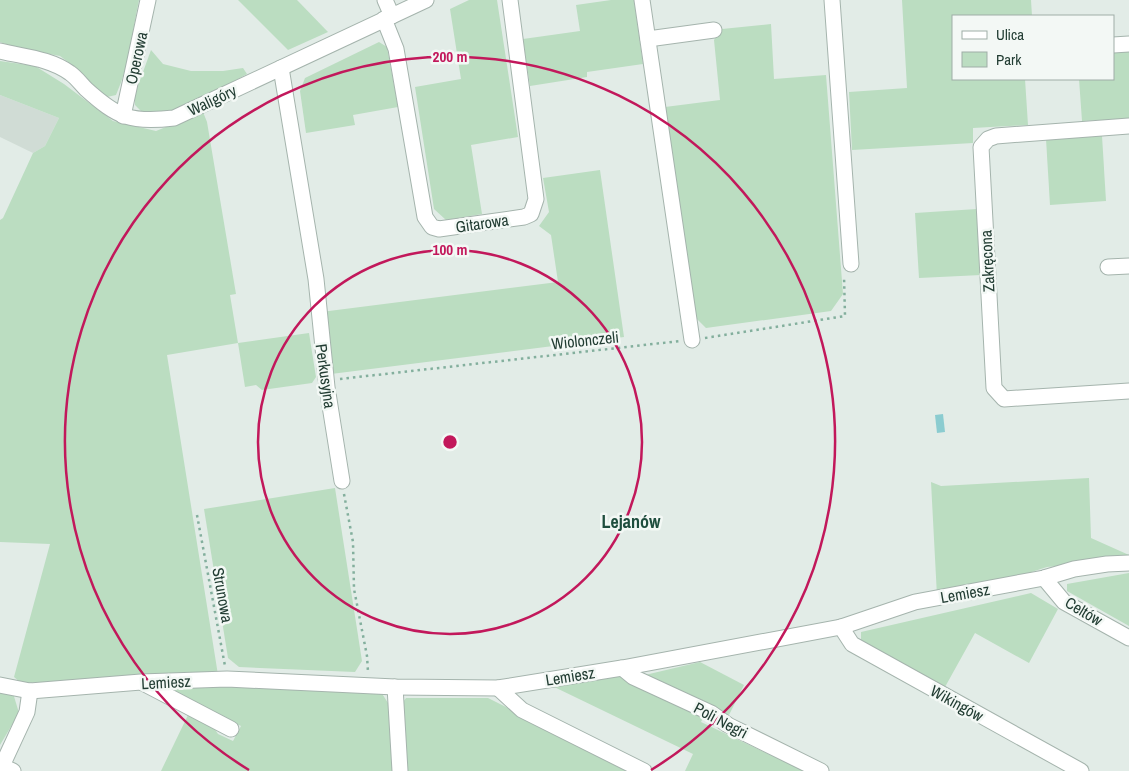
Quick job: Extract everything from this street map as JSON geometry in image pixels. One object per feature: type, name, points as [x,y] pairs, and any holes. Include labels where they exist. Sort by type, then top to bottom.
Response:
[{"type":"street","name":"Operowa","points":[[124,116],[148,0]]},
{"type":"street","points":[[385,0],[388,17]]},
{"type":"street","name":"Waligóry","points":[[0,51],[48,61],[70,73],[108,108],[124,116],[150,121],[174,118],[426,0]]},
{"type":"street","name":"Gitarowa","points":[[388,17],[396,49],[425,217],[432,227],[439,229],[524,217],[531,214],[536,199],[510,0]]},
{"type":"street","points":[[642,0],[692,340]]},
{"type":"street","points":[[832,0],[851,264]]},
{"type":"street","points":[[648,39],[714,30]]},
{"type":"street","points":[[1114,45],[1129,44]]},
{"type":"street","name":"Perkusyjna","points":[[281,68],[316,279],[326,380],[342,480]]},
{"type":"street","name":"Zakręcona","points":[[1129,126],[996,136],[988,140],[981,147],[994,388],[1004,398],[1129,391]]},
{"type":"street","points":[[1108,267],[1129,266]]},
{"type":"street","name":"Lemiesz","points":[[0,685],[30,691],[141,682],[227,679],[395,687],[498,688],[622,668],[841,627],[915,602],[1044,578],[1074,569],[1129,563]]},
{"type":"street","name":"Celtów","points":[[1044,578],[1064,602],[1129,638]]},
{"type":"street","name":"Wikingów","points":[[841,627],[852,644],[1081,771]]},
{"type":"street","name":"Poli Negri","points":[[622,668],[633,677],[821,771]]},
{"type":"street","points":[[141,682],[231,729]]},
{"type":"street","points":[[395,687],[400,771]]},
{"type":"street","points":[[498,688],[522,710],[644,771]]},
{"type":"street","points":[[8,768],[27,712],[30,691]]},
{"type":"path","name":"Wiolonczeli","points":[[326,380],[692,340],[845,316],[844,265],[851,264]]},
{"type":"path","points":[[342,480],[352,542],[354,589],[367,656],[368,685]]},
{"type":"path","name":"Strunowa","points":[[197,515],[227,679]]},
{"type":"shaded area","points":[[0,95],[59,118],[45,146],[33,153],[0,137]]},
{"type":"green space","points":[[0,0],[139,0],[128,60],[116,95],[107,97],[99,94],[76,68],[60,56],[18,48],[0,42]]},
{"type":"green space","points":[[238,0],[297,0],[328,32],[288,50]]},
{"type":"green space","points":[[469,0],[497,0],[518,137],[471,145],[482,214],[446,220],[434,209],[415,87],[461,79],[450,9]]},
{"type":"green space","points":[[611,0],[634,0],[643,64],[587,72],[587,77],[530,86],[523,39],[580,31],[576,5]]},
{"type":"green space","points":[[902,0],[1031,0],[1032,15],[952,15],[952,80],[1025,80],[1028,125],[973,128],[973,143],[852,150],[849,92],[907,88]]},
{"type":"green space","points":[[771,24],[774,79],[826,75],[843,294],[831,311],[706,328],[696,318],[665,107],[720,100],[714,40],[722,29]]},
{"type":"green space","points":[[379,42],[387,47],[398,107],[353,115],[355,125],[306,133],[300,91],[305,78]]},
{"type":"green space","points":[[1114,49],[1129,49],[1129,119],[1082,121],[1079,80],[1114,80]]},
{"type":"green space","points":[[151,50],[163,64],[191,71],[223,71],[243,68],[247,74],[210,95],[183,107],[155,113],[142,112],[135,105],[135,94]]},
{"type":"green space","points":[[0,61],[35,66],[64,84],[113,121],[156,131],[203,112],[207,122],[236,294],[230,295],[238,343],[167,355],[218,675],[21,683],[14,677],[50,544],[0,542],[0,220],[3,218],[33,153],[45,146],[59,118],[0,95]]},
{"type":"green space","points":[[1102,136],[1106,201],[1050,205],[1046,139]]},
{"type":"green space","points":[[600,170],[624,337],[331,374],[321,312],[558,282],[551,235],[539,226],[549,212],[543,178]]},
{"type":"green space","points":[[977,209],[981,275],[919,278],[915,213]]},
{"type":"green space","points":[[309,333],[316,377],[312,383],[262,390],[256,385],[245,387],[238,343]]},
{"type":"green space","points":[[1089,478],[1091,538],[1129,555],[1129,559],[1047,567],[1010,579],[937,596],[931,482],[941,486]]},
{"type":"green space","points":[[335,488],[362,661],[355,672],[239,667],[228,658],[204,509]]},
{"type":"green space","points":[[1129,573],[1129,626],[1067,591],[1067,584]]},
{"type":"green space","points":[[1031,593],[1058,609],[1029,663],[975,633],[945,687],[861,640],[861,632]]},
{"type":"green space","points":[[700,662],[744,685],[727,719],[645,675]]},
{"type":"green space","points":[[618,673],[701,713],[703,718],[701,722],[804,771],[685,771],[693,754],[548,684]]},
{"type":"green space","points":[[264,686],[381,692],[388,703],[394,771],[161,771],[188,715],[214,728],[218,734],[233,741],[241,726],[161,687]]},
{"type":"green space","points":[[0,693],[13,693],[19,713],[0,745]]},
{"type":"green space","points":[[406,698],[488,698],[634,771],[405,771],[400,706]]},
{"type":"water","points":[[943,414],[945,432],[937,433],[935,415]]},
{"type":"district","name":"Lejanów","points":[[631,522]]}]
